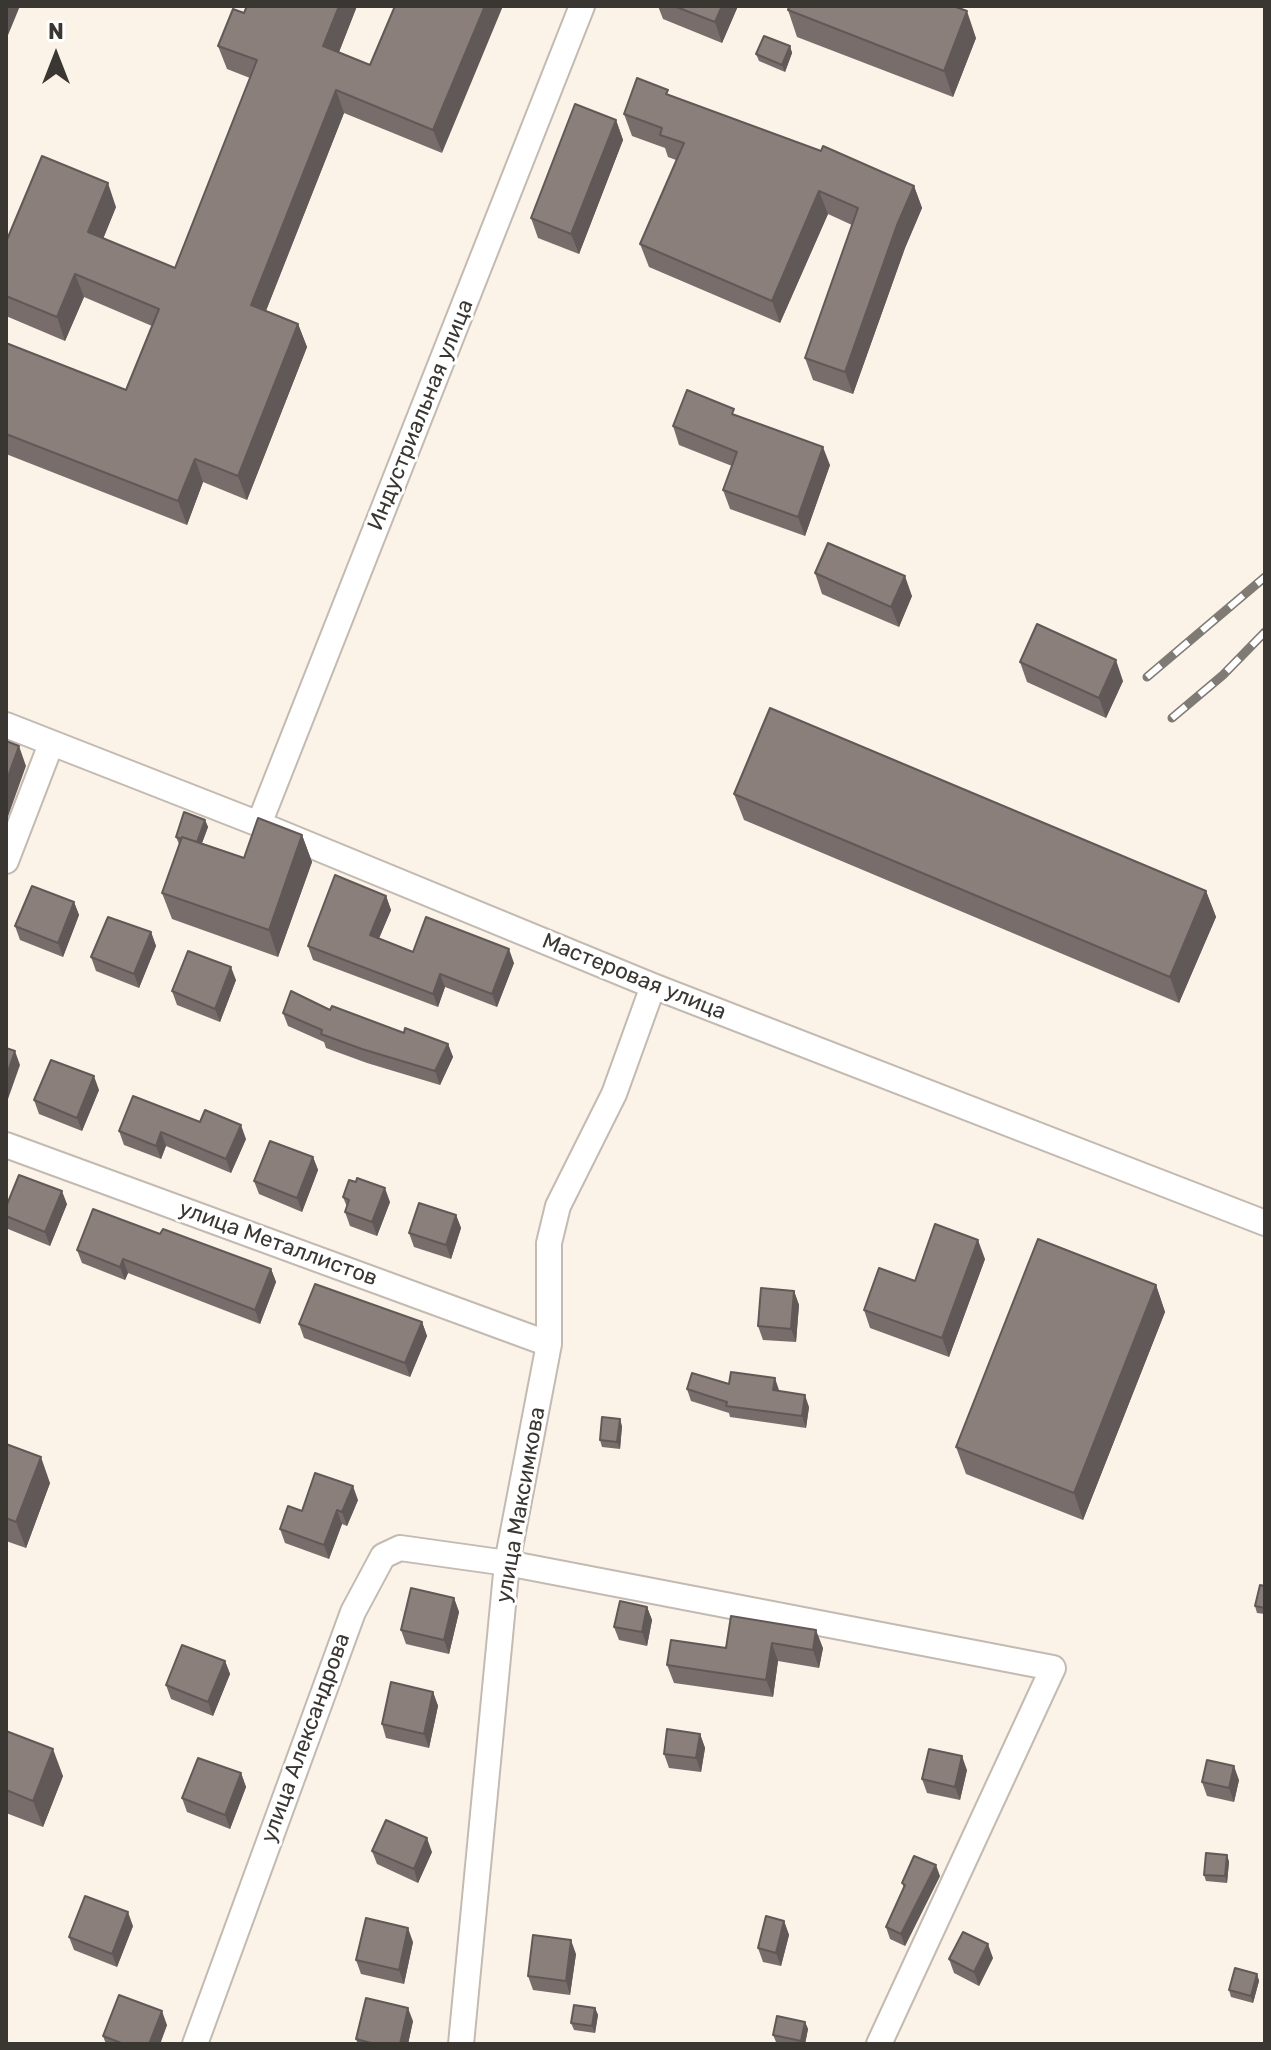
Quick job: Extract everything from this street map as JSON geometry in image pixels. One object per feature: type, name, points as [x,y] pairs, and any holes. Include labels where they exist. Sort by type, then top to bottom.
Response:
[{"type":"street","name":"Индустриальная улица","points":[[259,824],[582,6]]},
{"type":"street","name":"Мастеровая улица","points":[[6,725],[259,824],[653,986],[1263,1219]]},
{"type":"street","points":[[6,861],[51,744]]},
{"type":"street","name":"улица Максимкова","points":[[461,2044],[507,1563],[549,1344],[549,1243],[558,1206],[614,1094],[653,986]]},
{"type":"street","name":"улица Металлистов","points":[[6,1145],[549,1344]]},
{"type":"street","name":"улица Александрова","points":[[195,2044],[353,1612],[383,1556],[400,1548],[507,1563],[1053,1668],[879,2044]]},
{"type":"building","points":[[247,6],[339,6],[323,46],[370,65],[395,6],[485,6],[433,130],[336,90],[251,305],[298,324],[238,476],[195,459],[178,501],[6,434],[6,343],[126,390],[159,309],[75,274],[57,317],[6,296],[6,242],[42,156],[108,183],[88,232],[175,268],[257,60],[218,46],[233,9],[244,13]]},
{"type":"building","points":[[674,6],[722,6],[715,22]]},
{"type":"building","points":[[789,6],[953,6],[967,11],[944,71],[788,10]]},
{"type":"building","points":[[764,36],[790,46],[782,65],[756,54]]},
{"type":"building","points":[[637,78],[668,90],[666,94],[821,151],[823,146],[914,186],[845,372],[805,358],[858,208],[819,191],[772,301],[640,244],[684,143],[660,135],[662,128],[624,114]]},
{"type":"building","points":[[575,104],[616,120],[571,234],[531,218]]},
{"type":"building","points":[[687,390],[734,409],[732,414],[823,447],[798,517],[723,490],[737,452],[673,426]]},
{"type":"building","points":[[828,543],[905,576],[891,607],[815,573]]},
{"type":"building","points":[[1037,624],[1116,660],[1099,698],[1020,662]]},
{"type":"building","points":[[770,708],[1206,891],[1170,977],[734,794]]},
{"type":"building","points":[[6,741],[19,746],[6,782]]},
{"type":"building","points":[[184,812],[205,820],[197,842],[176,837]]},
{"type":"building","points":[[258,818],[302,835],[269,930],[162,893],[182,837],[244,858]]},
{"type":"building","points":[[335,875],[386,896],[370,935],[413,952],[426,917],[509,949],[492,994],[440,974],[433,994],[308,946]]},
{"type":"building","points":[[32,886],[74,902],[58,943],[15,926]]},
{"type":"building","points":[[108,917],[151,932],[134,974],[91,957]]},
{"type":"building","points":[[188,951],[231,967],[215,1009],[172,991]]},
{"type":"building","points":[[291,991],[330,1010],[332,1006],[404,1033],[405,1028],[448,1044],[435,1071],[362,1049],[321,1034],[322,1030],[283,1013]]},
{"type":"building","points":[[6,1048],[15,1051],[6,1077]]},
{"type":"building","points":[[51,1060],[94,1076],[77,1118],[34,1100]]},
{"type":"building","points":[[133,1096],[200,1122],[205,1110],[241,1125],[226,1159],[161,1132],[156,1146],[119,1131]]},
{"type":"building","points":[[270,1141],[313,1157],[297,1198],[254,1181]]},
{"type":"building","points":[[19,1175],[62,1191],[45,1232],[6,1216],[6,1207]]},
{"type":"building","points":[[357,1178],[385,1188],[372,1222],[345,1212],[349,1200],[343,1197],[349,1180],[356,1182]]},
{"type":"building","points":[[419,1203],[456,1215],[446,1245],[409,1233]]},
{"type":"building","points":[[93,1209],[160,1234],[163,1229],[271,1269],[255,1310],[123,1259],[120,1267],[77,1250]]},
{"type":"building","points":[[935,1224],[978,1240],[942,1338],[864,1310],[879,1268],[915,1281]]},
{"type":"building","points":[[1038,1239],[1156,1285],[1074,1493],[956,1447]]},
{"type":"building","points":[[315,1284],[422,1322],[405,1363],[299,1324]]},
{"type":"building","points":[[761,1288],[794,1291],[791,1329],[758,1326]]},
{"type":"building","points":[[731,1372],[775,1378],[773,1390],[805,1395],[802,1416],[726,1406],[727,1402],[687,1389],[692,1373],[729,1384]]},
{"type":"building","points":[[602,1417],[620,1419],[617,1442],[600,1440]]},
{"type":"building","points":[[6,1444],[41,1457],[16,1522],[6,1518]]},
{"type":"building","points":[[315,1473],[353,1486],[342,1512],[337,1510],[324,1545],[280,1529],[288,1506],[302,1511]]},
{"type":"building","points":[[1260,1585],[1265,1586],[1265,1608],[1255,1606]]},
{"type":"building","points":[[411,1588],[454,1598],[444,1640],[401,1630]]},
{"type":"building","points":[[620,1601],[647,1607],[642,1632],[614,1627]]},
{"type":"building","points":[[731,1616],[816,1630],[813,1650],[772,1643],[766,1680],[667,1665],[671,1640],[726,1648]]},
{"type":"building","points":[[182,1645],[225,1661],[208,1702],[166,1685]]},
{"type":"building","points":[[391,1682],[433,1692],[424,1734],[382,1724]]},
{"type":"building","points":[[667,1729],[700,1734],[696,1758],[664,1754]]},
{"type":"building","points":[[6,1731],[53,1749],[33,1801],[6,1790]]},
{"type":"building","points":[[929,1749],[962,1756],[955,1787],[922,1779]]},
{"type":"building","points":[[198,1758],[241,1773],[225,1815],[182,1798]]},
{"type":"building","points":[[1207,1760],[1234,1766],[1229,1788],[1202,1782]]},
{"type":"building","points":[[386,1820],[427,1838],[414,1869],[372,1851]]},
{"type":"building","points":[[1206,1853],[1227,1855],[1225,1876],[1204,1875]]},
{"type":"building","points":[[914,1856],[936,1865],[901,1934],[886,1927]]},
{"type":"building","points":[[85,1896],[128,1912],[112,1954],[69,1937]]},
{"type":"building","points":[[766,1916],[784,1921],[776,1953],[758,1948]]},
{"type":"building","points":[[366,1918],[408,1928],[399,1970],[356,1960]]},
{"type":"building","points":[[963,1932],[988,1944],[974,1972],[949,1959]]},
{"type":"building","points":[[533,1935],[571,1940],[566,1981],[528,1976]]},
{"type":"building","points":[[1235,1968],[1257,1974],[1251,1996],[1229,1990]]},
{"type":"building","points":[[119,1995],[162,2011],[149,2044],[124,2044],[103,2036]]},
{"type":"building","points":[[366,1998],[408,2008],[400,2044],[375,2044],[356,2039]]},
{"type":"building","points":[[574,2005],[595,2008],[592,2026],[571,2023]]},
{"type":"building","points":[[777,2016],[805,2022],[801,2041],[773,2035]]},
{"type":"railway","points":[[1147,677],[1265,577]]},
{"type":"railway","points":[[1172,718],[1223,675],[1265,632]]}]
